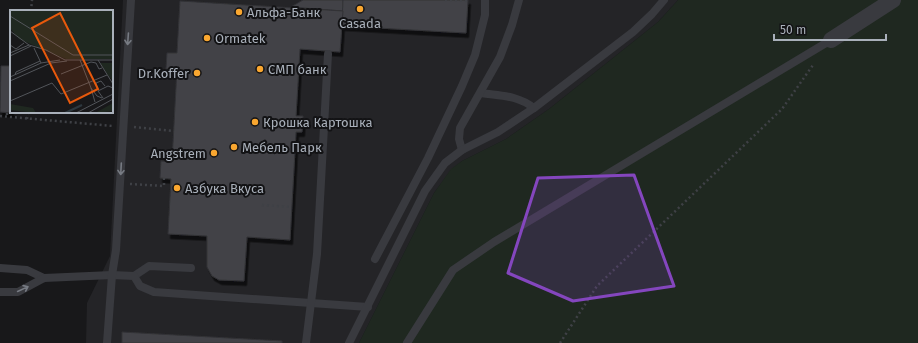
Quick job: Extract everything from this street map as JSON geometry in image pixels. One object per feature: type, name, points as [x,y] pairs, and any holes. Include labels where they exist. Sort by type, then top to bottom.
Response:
[{"type":"street","points":[[831,40],[893,0]]},
{"type":"lane","points":[[107,343],[112,275],[116,250],[131,0]]},
{"type":"lane","points":[[375,260],[428,158],[462,86],[475,55],[485,15],[485,0]]},
{"type":"lane","points":[[462,150],[459,139],[460,128],[500,57],[512,25],[519,0]]},
{"type":"lane","points":[[349,343],[425,190],[445,162],[462,150],[498,132],[534,108],[632,32],[652,14],[664,0]]},
{"type":"lane","points":[[407,343],[453,270],[494,242],[831,40]]},
{"type":"lane","points":[[306,343],[317,254],[328,54]]},
{"type":"lane","points":[[481,93],[514,98],[524,101],[534,108]]},
{"type":"lane","points":[[0,292],[18,292],[44,278],[112,275],[134,276],[149,266],[191,268]]},
{"type":"lane","points":[[0,268],[27,270],[44,278]]},
{"type":"lane","points":[[134,276],[140,286],[154,292],[368,307]]},
{"type":"path","points":[[31,10],[32,0]]},
{"type":"path","points":[[445,0],[468,1]]},
{"type":"path","points":[[560,343],[597,286],[782,109],[831,40]]},
{"type":"path","points":[[139,74],[172,76],[172,69]]},
{"type":"path","points":[[27,119],[28,113]]},
{"type":"path","points":[[0,116],[173,131]]},
{"type":"path","points":[[135,184],[164,186],[164,178]]},
{"type":"path","points":[[262,205],[292,207]]},
{"type":"highlighted area","points":[[634,175],[674,286],[573,301],[508,273],[538,178]]},
{"type":"shaded area","points":[[123,0],[678,0],[658,22],[549,109],[506,139],[462,161],[451,170],[434,193],[359,343],[86,343],[87,303],[110,256]]},
{"type":"shaded area","points":[[678,0],[918,0],[918,343],[359,343],[434,193],[451,169],[462,161],[506,139],[549,109],[658,22]]},
{"type":"building","points":[[303,0],[343,0],[343,11],[291,7]]},
{"type":"building","points":[[343,0],[468,0],[466,33],[342,26]]},
{"type":"building","name":"Мебель Парк","points":[[180,1],[343,11],[340,52],[300,49],[296,116],[303,116],[302,132],[296,132],[290,240],[247,237],[244,281],[219,280],[212,276],[207,267],[207,236],[168,234],[171,179],[160,178],[161,161],[172,162],[177,69],[166,69],[167,53],[177,53]]},
{"type":"building","points":[[1,66],[10,66],[10,113],[0,112]]},
{"type":"building","points":[[122,332],[282,341],[282,343],[122,343]]},
{"type":"place","name":"Casada","points":[[360,9]]},
{"type":"place","name":"Альфа-Банк","points":[[239,12]]},
{"type":"place","name":"Ormatek","points":[[207,38]]},
{"type":"place","name":"СМП банк","points":[[260,69]]},
{"type":"place","name":"Dr.Koffer","points":[[197,73]]},
{"type":"place","name":"Крошка Картошка","points":[[255,122]]},
{"type":"place","name":"Мебель Парк","points":[[234,147]]},
{"type":"place","name":"Angstrem","points":[[214,153]]},
{"type":"place","name":"Азбука Вкуса","points":[[177,188]]}]
